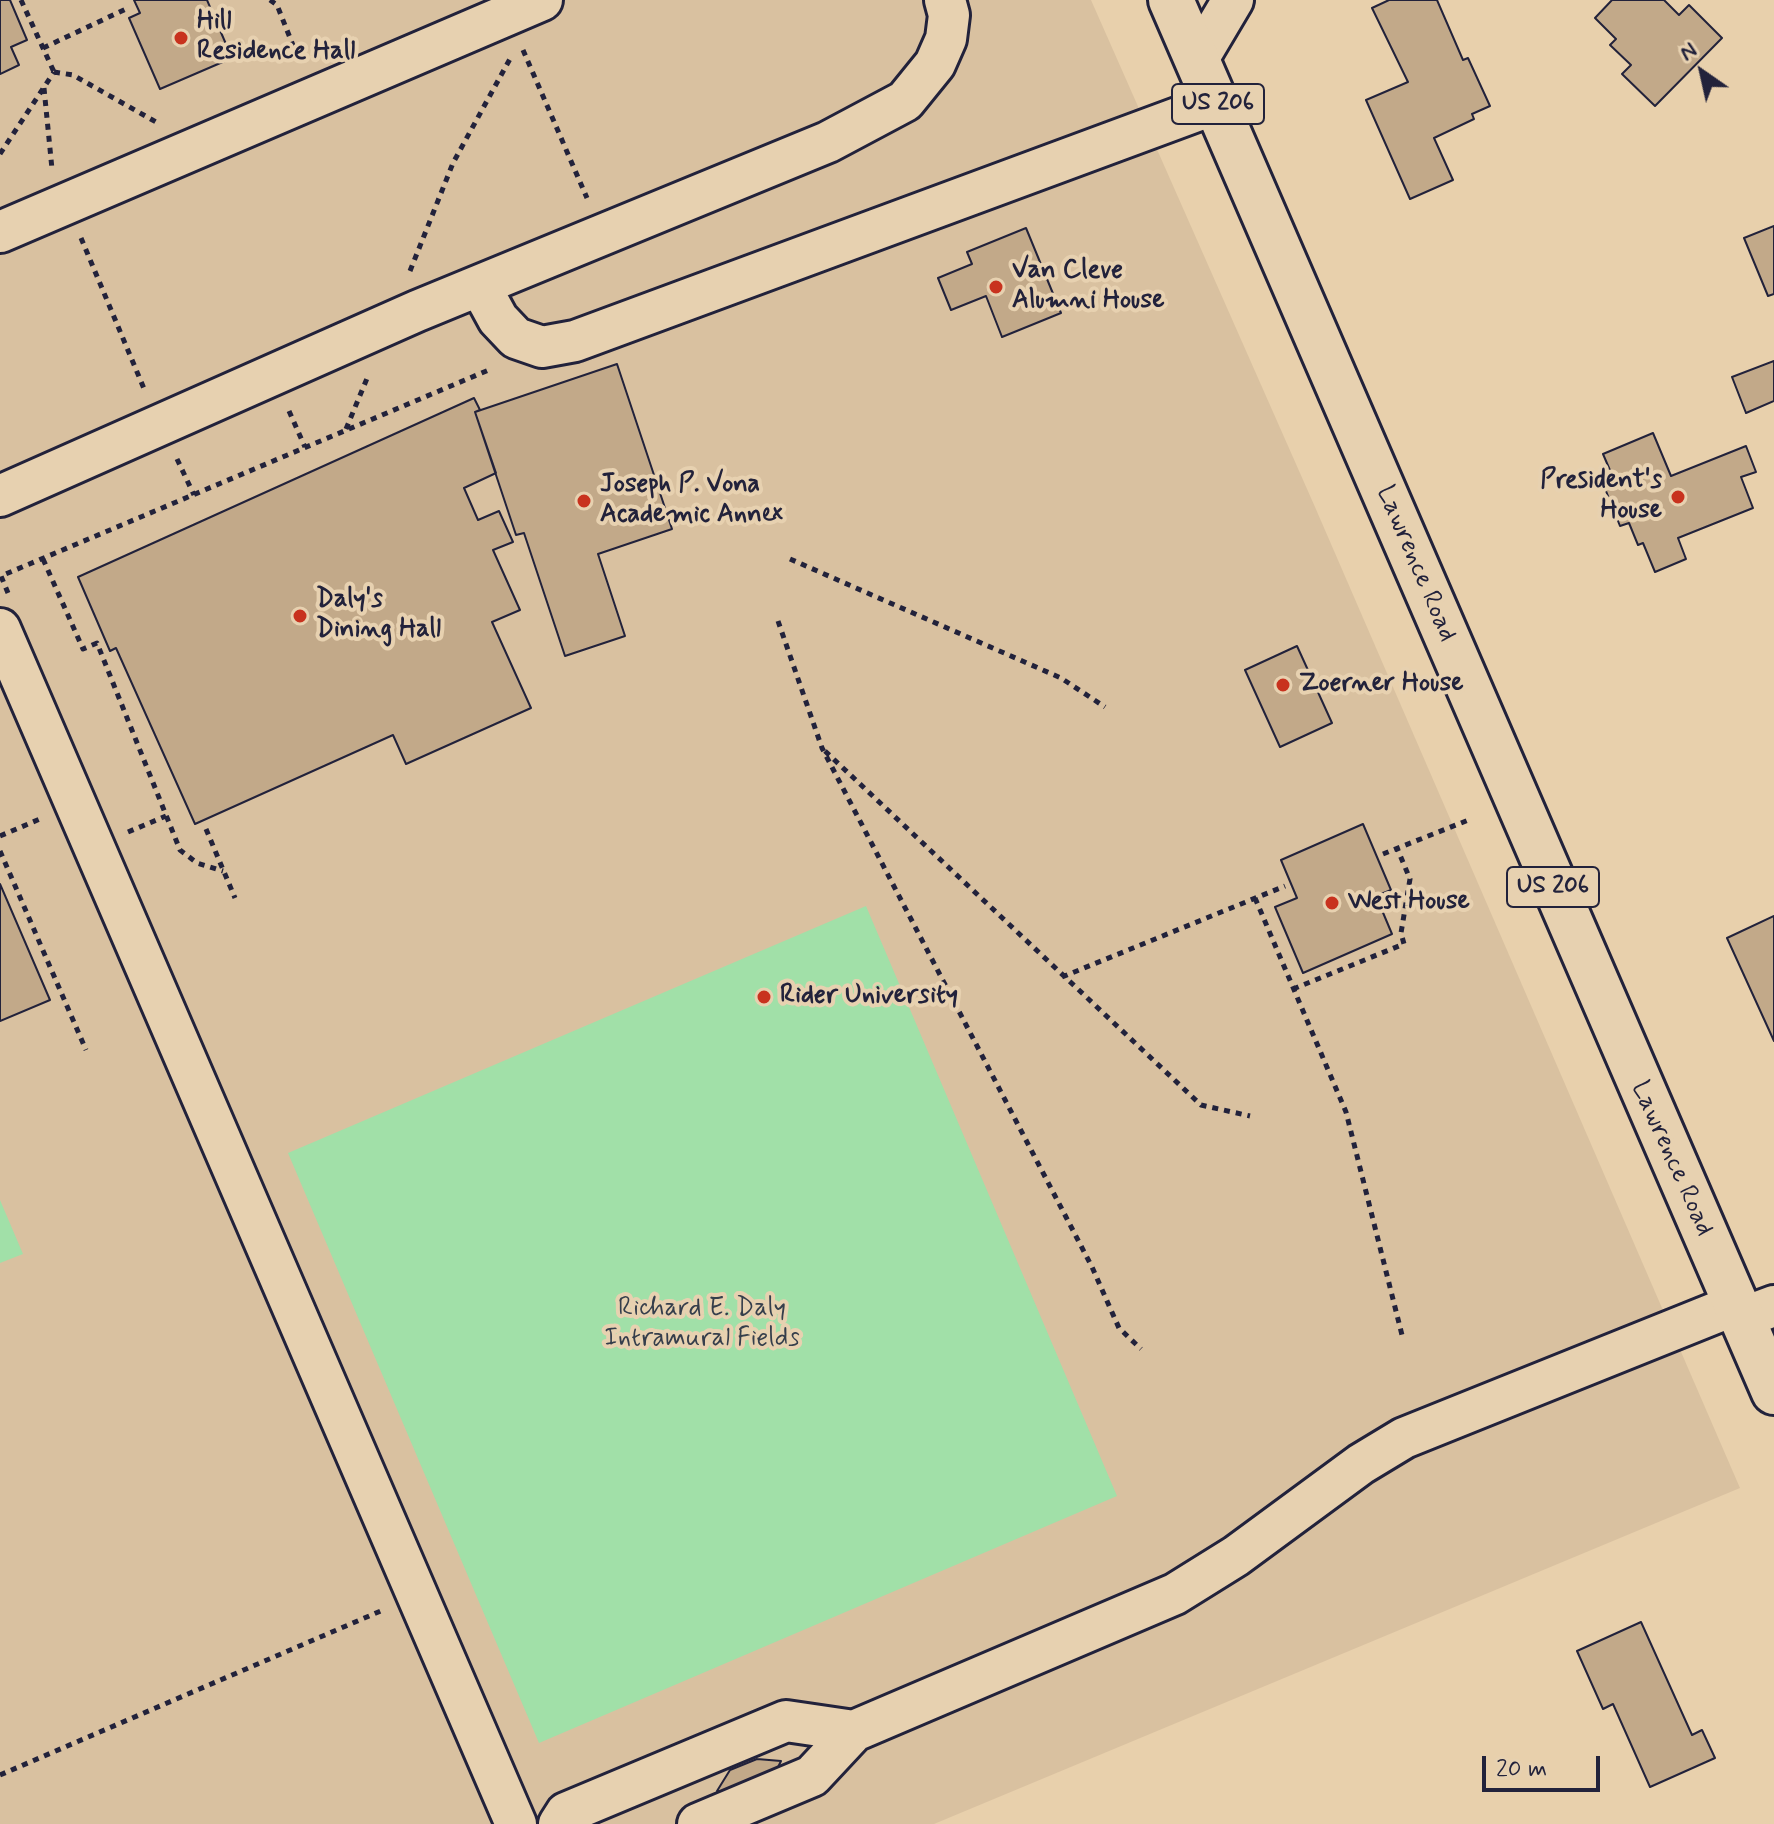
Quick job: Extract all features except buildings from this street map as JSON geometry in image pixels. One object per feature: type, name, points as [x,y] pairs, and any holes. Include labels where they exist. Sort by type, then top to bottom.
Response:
[{"type":"main road","name":"Lawrence Road","points":[[1171,0],[1750,1310],[1771,1376]]},
{"type":"street","points":[[0,232],[542,0]]},
{"type":"street","points":[[1198,59],[1233,0]]},
{"type":"street","points":[[0,496],[480,286],[828,142],[905,101],[935,64],[958,5]]},
{"type":"street","points":[[480,286],[498,319],[516,338],[542,347],[575,341],[1218,103]]},
{"type":"street","points":[[0,629],[516,1824]]},
{"type":"street","points":[[698,1824],[812,1776],[854,1731],[1175,1594],[1236,1556],[1361,1464],[1404,1438],[1750,1310]]},
{"type":"street","points":[[559,1824],[566,1813],[786,1721],[854,1731]]},
{"type":"path","points":[[21,0],[54,72]]},
{"type":"path","points":[[270,0],[277,5],[303,70]]},
{"type":"path","points":[[43,48],[128,8]]},
{"type":"path","points":[[408,274],[453,163],[520,41],[588,201]]},
{"type":"path","points":[[0,154],[54,72]]},
{"type":"path","points":[[54,72],[73,75],[170,129]]},
{"type":"path","points":[[44,87],[53,178]]},
{"type":"path","points":[[80,234],[146,393]]},
{"type":"path","points":[[1,576],[496,367]]},
{"type":"path","points":[[345,430],[372,368]]},
{"type":"path","points":[[173,450],[194,495]]},
{"type":"path","points":[[43,559],[83,649],[97,643],[180,850],[197,863],[223,871]]},
{"type":"path","points":[[790,559],[1061,678],[1105,707]]},
{"type":"path","points":[[778,621],[822,748],[1092,1267],[1119,1328],[1141,1349]]},
{"type":"path","points":[[822,748],[1201,1105],[1250,1116]]},
{"type":"path","points":[[116,837],[166,816]]},
{"type":"path","points":[[1383,854],[1471,819]]},
{"type":"path","points":[[206,829],[235,898]]},
{"type":"path","points":[[1293,989],[1404,944],[1401,933],[1410,879],[1397,848]]},
{"type":"path","points":[[0,851],[86,1050]]},
{"type":"path","points":[[1062,977],[1285,886]]},
{"type":"path","points":[[1255,898],[1346,1112],[1403,1339]]},
{"type":"path","points":[[0,1775],[417,1595]]},
{"type":"shaded area","name":"Rider University","points":[[0,0],[1091,0],[1315,507],[1740,1488],[934,1824],[0,1824]]},
{"type":"green space","name":"Richard E. Daly Intramural Fields","points":[[866,906],[1117,1496],[539,1743],[288,1153]]},
{"type":"green space","points":[[0,1200],[23,1254],[0,1263]]},
{"type":"place","name":"Hill Residence Hall","points":[[181,38]]},
{"type":"place","name":"Van Cleve Alumni House","points":[[996,287]]},
{"type":"place","name":"President's House","points":[[1678,497]]},
{"type":"place","name":"Joseph P. Vona Academic Annex","points":[[584,501]]},
{"type":"place","name":"Daly's Dining Hall","points":[[300,616]]},
{"type":"place","name":"Zoerner House","points":[[1283,685]]},
{"type":"place","name":"West House","points":[[1332,903]]},
{"type":"place","name":"Rider University","points":[[764,997]]}]
